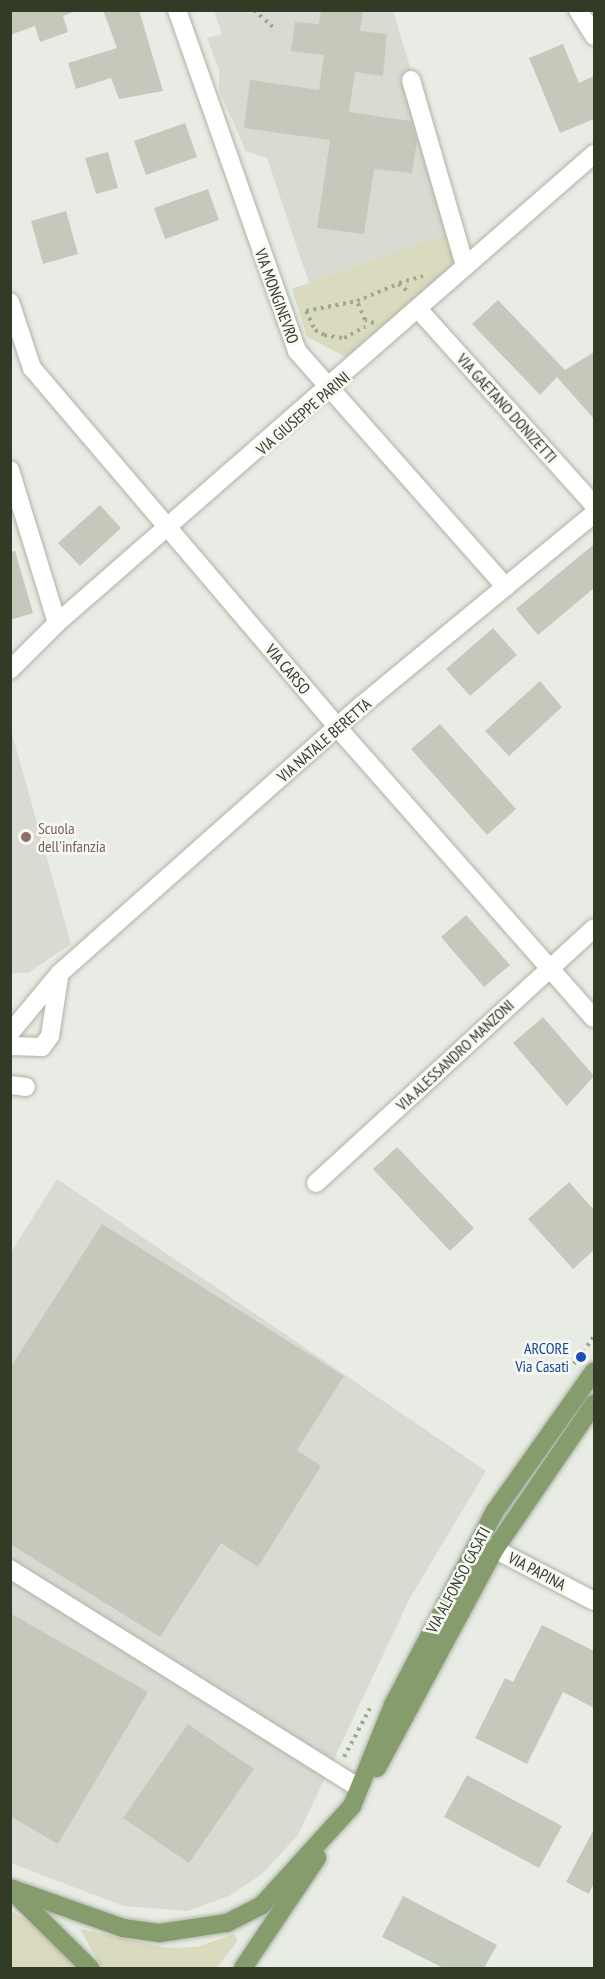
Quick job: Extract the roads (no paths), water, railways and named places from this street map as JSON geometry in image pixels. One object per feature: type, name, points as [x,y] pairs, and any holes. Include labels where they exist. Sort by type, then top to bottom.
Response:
[{"type":"main road","name":"VIA ALFONSO CASATI","points":[[243,1968],[252,1960],[411,1712],[528,1459],[594,1371]]},
{"type":"main road","name":"VIA ALFONSO CASATI","points":[[352,1806],[393,1705],[487,1545],[594,1404]]},
{"type":"main road","points":[[10,1889],[123,1928],[193,1931],[262,1905],[352,1806]]},
{"type":"main road","points":[[10,1889],[90,1968]]},
{"type":"street","name":"VIA MONGINEVRO","points":[[177,10],[297,351],[333,386],[506,587]]},
{"type":"street","points":[[578,10],[594,36]]},
{"type":"street","points":[[411,80],[465,266]]},
{"type":"street","name":"VIA GIUSEPPE PARINI","points":[[10,670],[57,623],[169,530],[333,386],[416,304],[465,266],[594,154]]},
{"type":"street","name":"VIA CARSO","points":[[10,302],[32,368],[337,727],[594,1017]]},
{"type":"street","name":"VIA GAETANO DONIZETTI","points":[[416,304],[594,505]]},
{"type":"street","points":[[10,470],[57,623]]},
{"type":"street","name":"VIA NATALE BERETTA","points":[[10,1033],[60,974],[337,727],[594,514]]},
{"type":"street","name":"VIA ALESSANDRO MANZONI","points":[[316,1183],[594,928]]},
{"type":"street","points":[[10,1046],[42,1047],[50,1036],[60,974]]},
{"type":"street","name":"VIA PAPINA","points":[[487,1545],[594,1601]]},
{"type":"street","points":[[10,1569],[359,1788]]},
{"type":"place","name":"Scuola dell'infanzia","points":[[26,837]]},
{"type":"place","name":"ARCORE Via Casati","points":[[581,1357]]}]
